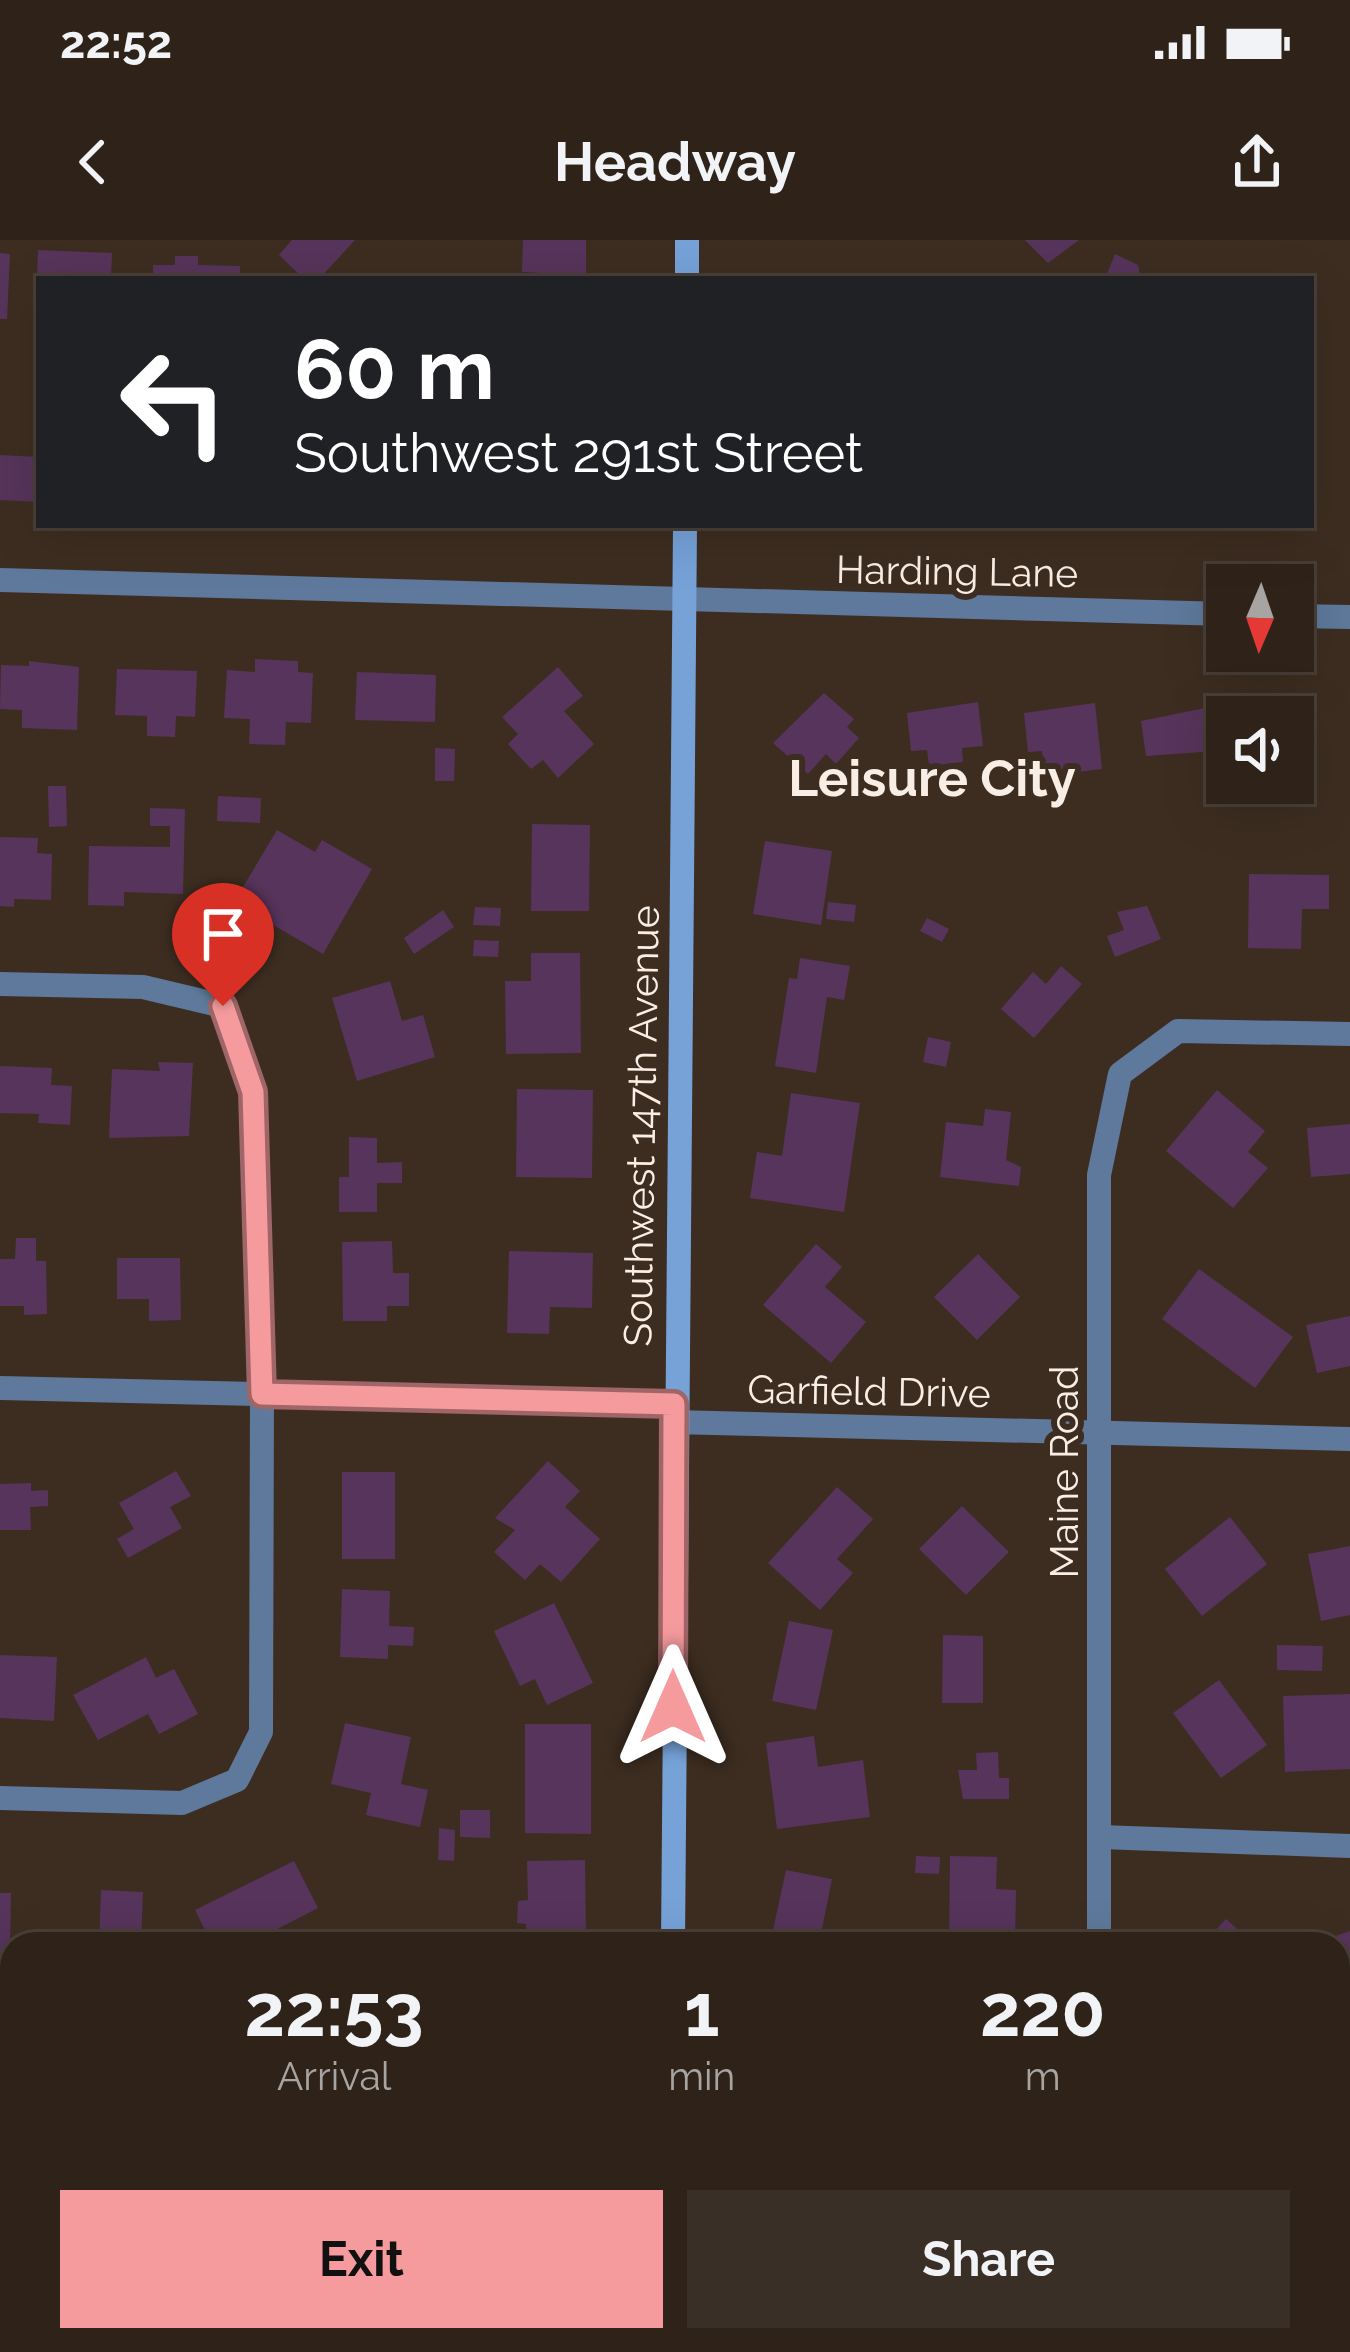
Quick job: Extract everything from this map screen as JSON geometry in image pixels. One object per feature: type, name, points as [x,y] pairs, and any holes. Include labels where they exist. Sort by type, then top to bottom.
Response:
[{"type":"street","points":[[687,240],[687,276]]},
{"type":"street","name":"Southwest 147th Avenue","points":[[673,1932],[673,1413],[685,528]]},
{"type":"street","name":"Harding Lane","points":[[0,580],[1206,613]]},
{"type":"street","points":[[1314,616],[1350,617]]},
{"type":"street","points":[[0,984],[143,987],[223,1006],[253,1092],[262,1394],[260,1732],[237,1780],[182,1803],[0,1798]]},
{"type":"street","name":"Maine Road","points":[[1099,1932],[1099,1175],[1120,1074],[1178,1031],[1350,1034]]},
{"type":"street","name":"Garfield Drive","points":[[0,1388],[262,1394],[1350,1439]]},
{"type":"street","points":[[1101,1837],[1350,1846]]},
{"type":"building","points":[[292,240],[355,240],[322,276],[301,276],[279,255]]},
{"type":"building","points":[[523,240],[586,240],[586,275],[522,272]]},
{"type":"building","points":[[1025,240],[1079,240],[1048,263]]},
{"type":"building","points":[[38,250],[112,253],[111,276],[37,276]]},
{"type":"building","points":[[0,253],[10,254],[7,319],[0,319]]},
{"type":"building","points":[[1115,254],[1138,265],[1140,276],[1106,276]]},
{"type":"building","points":[[175,256],[198,256],[198,265],[240,266],[240,276],[153,276],[153,265],[175,265]]},
{"type":"building","points":[[0,455],[36,457],[36,502],[0,500]]},
{"type":"building","points":[[255,659],[298,661],[298,672],[313,673],[311,723],[286,722],[285,745],[249,744],[250,719],[224,718],[227,670],[255,672]]},
{"type":"building","points":[[29,661],[79,667],[77,730],[22,728],[22,710],[0,709],[1,665],[29,666]]},
{"type":"building","points":[[558,667],[583,696],[564,711],[594,744],[558,778],[543,760],[531,769],[508,744],[518,734],[502,717]]},
{"type":"building","points":[[117,669],[197,671],[195,717],[176,716],[175,737],[147,736],[147,716],[115,715]]},
{"type":"building","points":[[357,672],[436,675],[435,722],[355,720]]},
{"type":"building","points":[[824,693],[854,719],[847,727],[859,738],[836,764],[826,754],[808,774],[773,743]]},
{"type":"building","points":[[978,702],[983,746],[962,748],[963,762],[929,766],[927,750],[911,751],[907,713]]},
{"type":"building","points":[[1095,703],[1102,769],[1044,776],[1042,751],[1028,752],[1024,713]]},
{"type":"building","points":[[1206,708],[1206,752],[1146,756],[1141,721]]},
{"type":"building","points":[[435,748],[455,749],[454,781],[435,781]]},
{"type":"building","points":[[48,786],[66,786],[67,826],[49,827]]},
{"type":"building","points":[[218,796],[261,798],[260,823],[217,821]]},
{"type":"building","points":[[150,808],[185,809],[183,894],[124,892],[124,906],[88,905],[89,846],[170,847],[170,826],[150,826]]},
{"type":"building","points":[[532,824],[590,825],[589,911],[531,911]]},
{"type":"building","points":[[277,830],[315,852],[322,840],[372,869],[323,954],[234,902]]},
{"type":"building","points":[[0,837],[38,838],[37,853],[52,854],[51,900],[14,899],[14,907],[0,906]]},
{"type":"building","points":[[765,841],[832,851],[821,925],[753,914]]},
{"type":"building","points":[[1249,874],[1329,875],[1329,909],[1302,909],[1301,949],[1248,948]]},
{"type":"building","points":[[828,902],[856,905],[854,922],[826,919]]},
{"type":"building","points":[[1147,906],[1161,939],[1115,957],[1107,936],[1124,930],[1117,912]]},
{"type":"building","points":[[475,907],[501,908],[500,926],[473,925]]},
{"type":"building","points":[[443,910],[454,927],[414,954],[404,938]]},
{"type":"building","points":[[927,918],[949,929],[942,942],[920,931]]},
{"type":"building","points":[[474,940],[499,941],[498,957],[473,956]]},
{"type":"building","points":[[531,953],[580,953],[581,1053],[506,1054],[505,981],[531,981]]},
{"type":"building","points":[[800,958],[850,966],[844,1000],[827,997],[816,1073],[775,1066],[789,978],[797,979]]},
{"type":"building","points":[[1061,966],[1082,984],[1034,1038],[1001,1009],[1033,972],[1046,984]]},
{"type":"building","points":[[390,981],[402,1021],[423,1015],[435,1057],[357,1081],[332,998]]},
{"type":"building","points":[[928,1037],[951,1042],[946,1067],[923,1062]]},
{"type":"building","points":[[158,1062],[193,1063],[189,1136],[109,1138],[112,1069],[160,1071]]},
{"type":"building","points":[[0,1066],[52,1068],[51,1085],[72,1086],[70,1125],[38,1123],[39,1114],[0,1113]]},
{"type":"building","points":[[517,1089],[593,1090],[592,1178],[516,1177]]},
{"type":"building","points":[[1217,1090],[1265,1131],[1248,1152],[1268,1168],[1233,1208],[1166,1151]]},
{"type":"building","points":[[791,1093],[860,1103],[844,1212],[750,1198],[757,1152],[782,1156]]},
{"type":"building","points":[[985,1109],[1011,1112],[1006,1160],[1021,1167],[1019,1186],[940,1177],[946,1122],[983,1126]]},
{"type":"building","points":[[1350,1124],[1350,1174],[1311,1177],[1307,1128]]},
{"type":"building","points":[[349,1137],[377,1138],[377,1163],[402,1162],[402,1183],[377,1183],[377,1212],[339,1212],[339,1177],[349,1177]]},
{"type":"building","points":[[16,1238],[36,1238],[36,1261],[46,1261],[47,1314],[24,1315],[24,1306],[0,1306],[0,1259],[15,1259]]},
{"type":"building","points":[[392,1241],[393,1273],[409,1273],[409,1306],[387,1306],[387,1321],[343,1321],[342,1242]]},
{"type":"building","points":[[816,1244],[842,1267],[825,1287],[866,1322],[831,1363],[763,1305]]},
{"type":"building","points":[[509,1251],[593,1253],[592,1308],[550,1307],[549,1334],[507,1333]]},
{"type":"building","points":[[978,1254],[1020,1297],[977,1340],[934,1297]]},
{"type":"building","points":[[117,1258],[180,1258],[181,1320],[149,1321],[149,1299],[117,1299]]},
{"type":"building","points":[[1199,1269],[1293,1337],[1255,1388],[1162,1319]]},
{"type":"building","points":[[1350,1316],[1350,1366],[1317,1373],[1306,1325]]},
{"type":"building","points":[[548,1461],[580,1491],[565,1507],[600,1539],[561,1582],[540,1564],[525,1580],[494,1552],[515,1530],[495,1518]]},
{"type":"building","points":[[176,1471],[191,1496],[170,1507],[182,1528],[128,1558],[117,1539],[134,1529],[119,1503]]},
{"type":"building","points":[[342,1472],[395,1472],[395,1559],[342,1559]]},
{"type":"building","points":[[31,1483],[31,1491],[48,1490],[48,1506],[30,1507],[31,1530],[0,1530],[0,1484]]},
{"type":"building","points":[[837,1487],[873,1519],[837,1559],[853,1573],[820,1610],[768,1563]]},
{"type":"building","points":[[962,1506],[1009,1552],[966,1595],[919,1549]]},
{"type":"building","points":[[1230,1517],[1267,1564],[1202,1616],[1165,1569]]},
{"type":"building","points":[[1350,1546],[1350,1615],[1321,1621],[1308,1554]]},
{"type":"building","points":[[342,1589],[390,1591],[389,1626],[414,1627],[413,1646],[388,1645],[388,1659],[340,1657]]},
{"type":"building","points":[[554,1603],[593,1683],[547,1705],[535,1679],[520,1686],[494,1631]]},
{"type":"building","points":[[789,1621],[833,1630],[816,1710],[772,1701]]},
{"type":"building","points":[[943,1635],[983,1636],[983,1703],[942,1703]]},
{"type":"building","points":[[1277,1645],[1323,1646],[1322,1671],[1277,1670]]},
{"type":"building","points":[[0,1655],[57,1657],[54,1721],[0,1718]]},
{"type":"building","points":[[146,1657],[156,1678],[174,1669],[198,1714],[159,1734],[148,1714],[98,1740],[73,1695]]},
{"type":"building","points":[[1219,1680],[1267,1745],[1221,1778],[1173,1713]]},
{"type":"building","points":[[1350,1694],[1350,1769],[1285,1772],[1283,1696]]},
{"type":"building","points":[[345,1723],[411,1737],[401,1784],[428,1790],[420,1827],[366,1815],[371,1793],[331,1784]]},
{"type":"building","points":[[525,1724],[591,1724],[591,1834],[525,1833]]},
{"type":"building","points":[[814,1736],[818,1767],[863,1760],[870,1817],[777,1829],[766,1743]]},
{"type":"building","points":[[998,1752],[999,1778],[1009,1778],[1009,1799],[963,1799],[958,1770],[977,1770],[976,1753]]},
{"type":"building","points":[[460,1810],[490,1810],[490,1838],[460,1837]]},
{"type":"building","points":[[439,1828],[455,1830],[454,1861],[438,1860]]},
{"type":"building","points":[[916,1856],[940,1857],[939,1874],[915,1873]]},
{"type":"building","points":[[950,1856],[997,1857],[996,1889],[1016,1890],[1015,1932],[949,1932]]},
{"type":"building","points":[[585,1860],[586,1932],[526,1932],[526,1924],[517,1923],[518,1901],[528,1900],[527,1861]]},
{"type":"building","points":[[294,1861],[318,1908],[271,1932],[206,1932],[195,1910]]},
{"type":"building","points":[[786,1870],[832,1879],[821,1932],[773,1932]]},
{"type":"building","points":[[101,1890],[143,1892],[141,1932],[99,1932]]},
{"type":"building","points":[[0,1893],[11,1893],[10,1932],[0,1932]]},
{"type":"building","points":[[1226,1919],[1241,1932],[1214,1932]]},
{"type":"district","name":"Leisure City","points":[[932,778]]},
{"type":"route","points":[[223,1006],[253,1092],[262,1394],[674,1404],[673,1707]]}]
